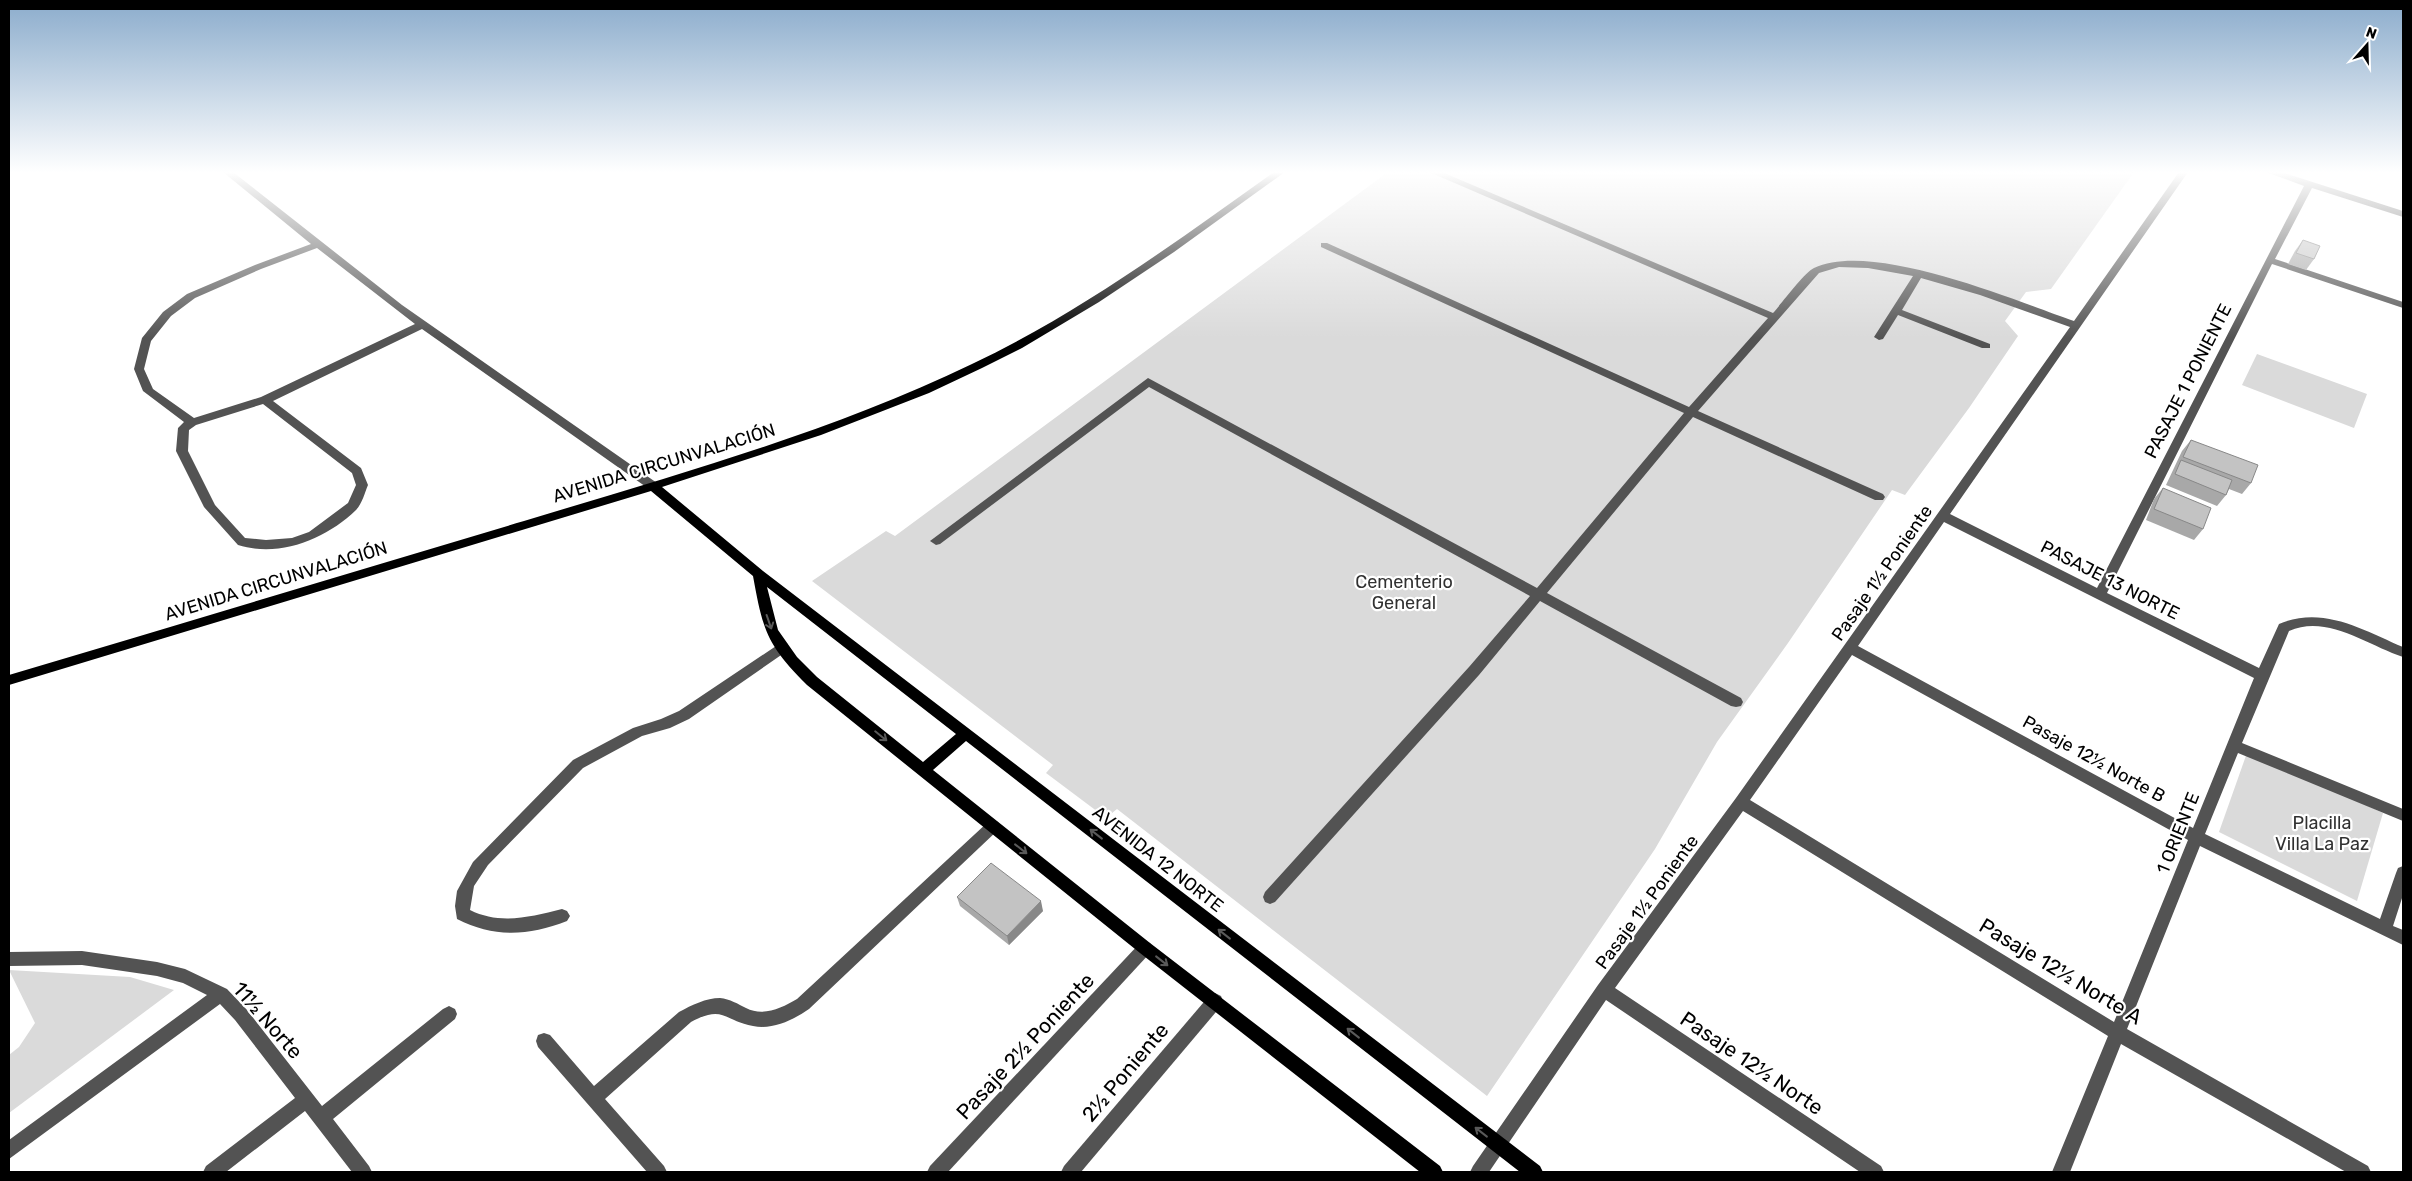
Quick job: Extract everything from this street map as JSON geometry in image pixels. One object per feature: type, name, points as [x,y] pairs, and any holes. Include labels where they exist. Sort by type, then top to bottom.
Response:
[{"type":"main road","name":"AVENIDA CIRCUNVALACIÓN","points":[[9,680],[653,486],[838,425],[932,387],[991,360],[1116,288],[1203,227]]},
{"type":"main road","name":"AVENIDA 12 NORTE","points":[[653,486],[759,574],[1534,1172]]},
{"type":"main road","points":[[759,574],[768,622],[782,647],[812,681],[1145,948],[1434,1172]]},
{"type":"main road","points":[[923,770],[966,734]]},
{"type":"street","points":[[295,227],[499,381],[653,486]]},
{"type":"street","points":[[1563,227],[1774,317]]},
{"type":"street","name":"Pasaje 1½ Poniente","points":[[1479,1172],[1604,990],[1741,802],[2146,227]]},
{"type":"street","name":"PASAJE 1 PONIENTE","points":[[2101,593],[2287,227]]},
{"type":"street","points":[[192,422],[148,390],[138,369],[146,340],[167,314],[191,296],[258,266],[317,245]]},
{"type":"street","points":[[1324,245],[1879,497]]},
{"type":"street","points":[[2269,260],[2403,305]]},
{"type":"street","points":[[1270,897],[1474,671],[1692,411],[1774,317],[1823,266],[1832,264],[1860,264],[1896,268],[2078,326]]},
{"type":"street","points":[[1879,337],[1919,274]]},
{"type":"street","points":[[1896,311],[1986,346]]},
{"type":"street","points":[[265,400],[357,471],[362,485],[353,506],[313,535],[292,542],[266,544],[242,542],[210,508],[182,451],[184,428],[192,422],[265,400],[422,324]]},
{"type":"street","points":[[936,541],[1148,382],[1736,702]]},
{"type":"street","name":"PASAJE 13 NORTE","points":[[1943,516],[2101,593],[2262,676]]},
{"type":"street","name":"1 ORIENTE","points":[[2061,1172],[2196,837],[2262,676],[2284,628],[2301,620],[2312,620],[2338,626],[2403,652]]},
{"type":"street","points":[[562,916],[516,927],[496,927],[477,923],[462,914],[461,897],[471,876],[483,860],[578,764],[638,732],[665,724],[684,715],[782,647]]},
{"type":"street","name":"Pasaje 12½ Norte B","points":[[1850,648],[2196,837],[2403,938]]},
{"type":"street","points":[[2234,745],[2403,815]]},
{"type":"street","name":"Pasaje 12½ Norte A","points":[[1741,802],[2118,1033],[2362,1172]]},
{"type":"street","points":[[594,1098],[685,1016],[696,1010],[719,1006],[728,1007],[746,1016],[769,1019],[793,1011],[803,1004],[993,826]]},
{"type":"street","points":[[2385,928],[2403,873]]},
{"type":"street","name":"Pasaje 2½ Poniente","points":[[936,1172],[1145,948]]},
{"type":"street","name":"11½ Norte","points":[[9,959],[82,958],[134,964],[184,976],[221,994],[241,1015],[363,1172]]},
{"type":"street","name":"Pasaje 12½ Norte","points":[[1604,990],[1875,1172]]},
{"type":"street","points":[[9,1150],[221,994]]},
{"type":"street","name":"2½ Poniente","points":[[1070,1172],[1215,1001]]},
{"type":"street","points":[[322,1117],[449,1014]]},
{"type":"street","points":[[544,1041],[658,1172]]},
{"type":"street","points":[[212,1172],[307,1099]]},
{"type":"green space","name":"Cementerio General","points":[[1313,227],[2095,227],[2051,289],[2026,292],[2005,321],[2018,336],[1969,408],[1905,495],[1892,490],[1788,643],[1717,742],[1655,849],[1487,1096],[1117,809],[1106,818],[1046,773],[1053,765],[812,581],[886,531],[895,536]]},
{"type":"green space","points":[[2257,354],[2367,394],[2354,428],[2242,385]]},
{"type":"green space","name":"Placilla Villa La Paz","points":[[2248,750],[2383,813],[2357,901],[2219,832]]},
{"type":"green space","points":[[9,970],[130,977],[174,990],[9,1113],[9,1055],[19,1047],[35,1023]]},
{"type":"building","points":[[2303,240],[2320,246],[2314,259],[2296,253]]},
{"type":"building","points":[[2191,440],[2258,465],[2251,483],[2183,457]]},
{"type":"building","points":[[2181,460],[2232,480],[2226,495],[2175,474]]},
{"type":"building","points":[[2163,488],[2211,508],[2203,529],[2154,509]]},
{"type":"building","points":[[991,863],[1041,901],[1007,936],[957,897]]}]
